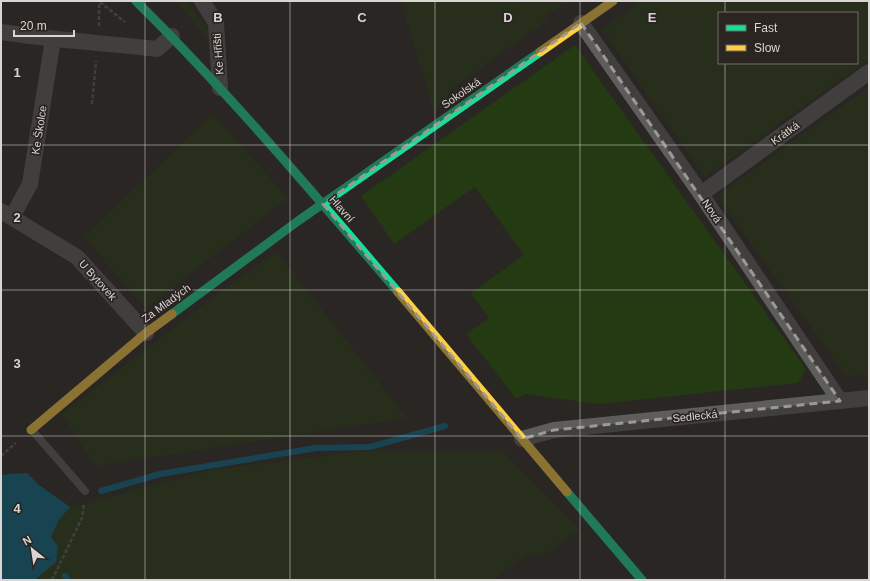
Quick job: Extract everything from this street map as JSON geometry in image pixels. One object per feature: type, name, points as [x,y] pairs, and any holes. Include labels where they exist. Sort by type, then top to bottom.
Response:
[{"type":"main road","name":"Hlavní","points":[[136,1],[172,36],[220,88],[323,204],[642,580]]},
{"type":"main road","name":"Sokolská","points":[[323,204],[613,1]]},
{"type":"main road","name":"Za Mladých","points":[[32,430],[146,332],[323,204]]},
{"type":"street","name":"Ke Hřišti","points":[[202,1],[216,23],[220,88]]},
{"type":"street","name":"Nová","points":[[581,23],[701,194],[840,401]]},
{"type":"street","points":[[1,32],[53,39],[98,42],[157,49],[172,36]]},
{"type":"street","name":"Ke Školce","points":[[7,214],[30,184],[53,39]]},
{"type":"street","name":"Krátká","points":[[701,194],[869,72]]},
{"type":"street","name":"U Bytovek","points":[[7,214],[77,257],[146,332]]},
{"type":"street","name":"Sedlecká","points":[[522,439],[554,430],[869,398]]},
{"type":"lane","points":[[32,430],[86,491]]},
{"type":"path","points":[[52,580],[82,518],[86,491]]},
{"type":"highlighted area","points":[[581,23],[840,401],[554,430],[522,439],[323,204]]},
{"type":"green space","points":[[175,1],[188,1],[210,34],[209,40]]},
{"type":"green space","points":[[401,1],[572,1],[546,15],[548,20],[448,92],[449,98],[433,109]]},
{"type":"green space","points":[[641,1],[865,1],[869,7],[869,59],[705,177],[601,29]]},
{"type":"green space","points":[[575,45],[806,369],[798,383],[599,404],[525,394],[516,399],[466,334],[489,318],[471,293],[524,255],[475,187],[394,244],[361,196]]},
{"type":"green space","points":[[869,87],[869,374],[847,377],[717,196]]},
{"type":"green space","points":[[213,114],[288,198],[146,308],[84,237]]},
{"type":"green space","points":[[277,252],[407,418],[95,466],[62,414],[228,286]]},
{"type":"green space","points":[[365,451],[503,451],[580,530],[543,555],[528,555],[515,563],[494,580],[35,580],[56,562],[51,538],[58,521],[70,507],[210,470]]},
{"type":"water","points":[[27,473],[39,485],[70,507],[58,521],[51,538],[58,546],[56,562],[35,580],[1,580],[1,475]]},
{"type":"waterway","points":[[101,491],[160,474],[316,448],[370,447],[445,426]]},
{"type":"waterway","points":[[65,576],[68,580]]},
{"type":"traffic: fast","points":[[136,1],[237,107],[398,292]]},
{"type":"traffic: fast","points":[[172,314],[298,221],[540,52]]},
{"type":"traffic: fast","points":[[567,492],[642,580]]},
{"type":"traffic: slow","points":[[540,52],[613,1]]},
{"type":"traffic: slow","points":[[398,292],[567,492]]},
{"type":"traffic: slow","points":[[31,430],[146,333],[172,314]]}]
